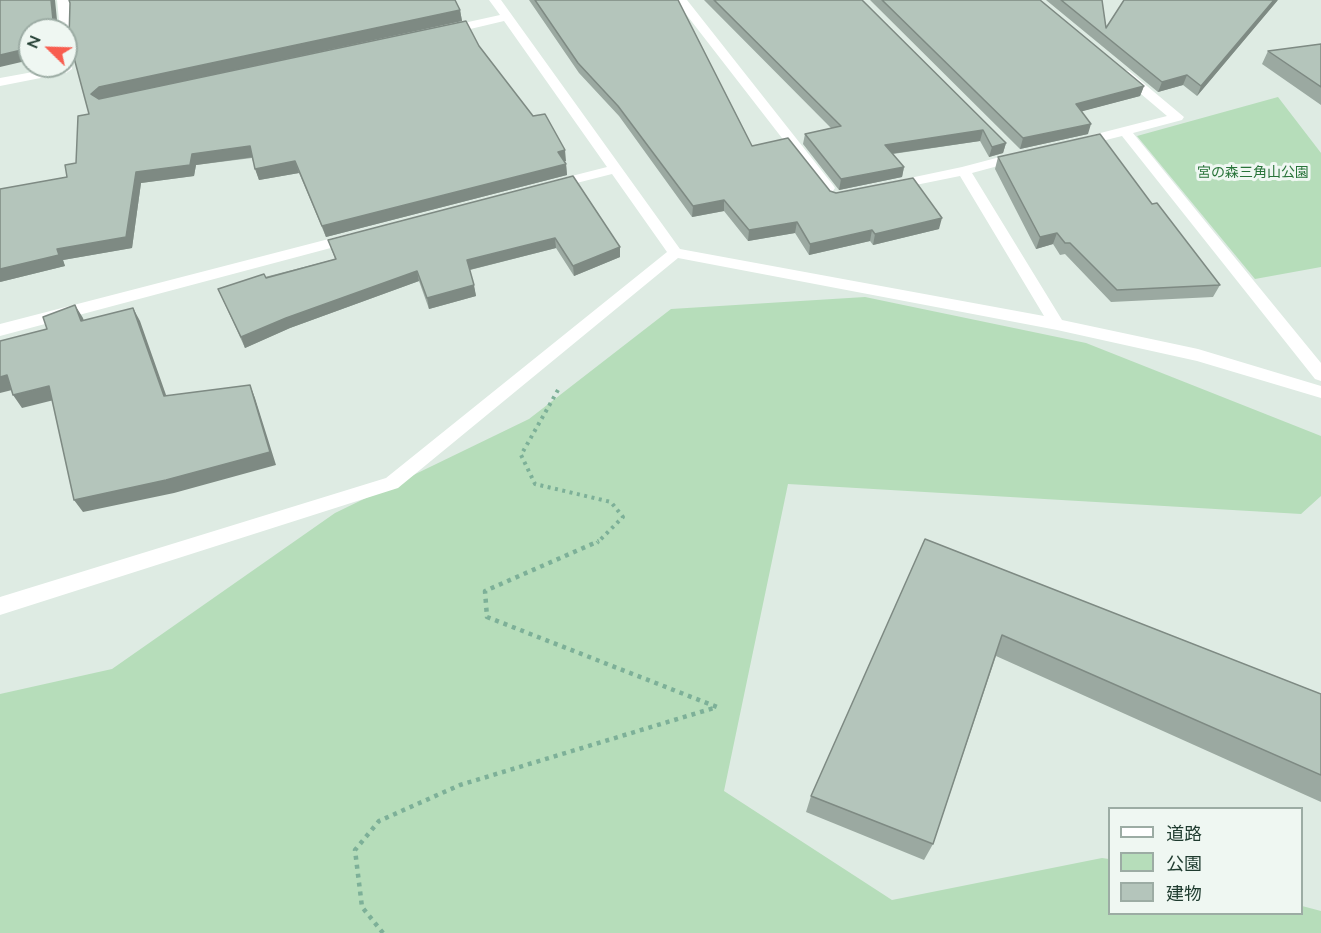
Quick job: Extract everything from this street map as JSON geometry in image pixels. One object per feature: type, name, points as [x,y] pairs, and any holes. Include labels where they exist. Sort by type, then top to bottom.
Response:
[{"type":"street","points":[[0,82],[66,69],[66,14],[63,0]]},
{"type":"street","points":[[495,0],[675,253],[1057,324],[1198,355],[1321,392]]},
{"type":"street","points":[[681,0],[835,197]]},
{"type":"street","points":[[427,34],[507,17]]},
{"type":"street","points":[[1060,147],[1177,117],[1115,66]]},
{"type":"street","points":[[1125,132],[1321,375]]},
{"type":"street","points":[[882,188],[963,171],[1012,152],[1038,152]]},
{"type":"street","points":[[534,190],[615,169]]},
{"type":"street","points":[[963,171],[1057,324]]},
{"type":"street","points":[[0,330],[371,232]]},
{"type":"street","points":[[0,606],[392,483],[675,253]]},
{"type":"path","points":[[383,933],[362,907],[355,850],[380,821],[460,785],[717,707],[487,617],[485,591],[598,542],[623,517],[611,502],[535,484],[521,455],[564,381]]},
{"type":"green space","name":"宮の森三角山公園","points":[[1278,97],[1321,153],[1321,267],[1255,279],[1137,136]]},
{"type":"green space","points":[[865,297],[1086,343],[1321,436],[1321,496],[1301,514],[788,484],[724,791],[892,900],[1102,858],[1108,859],[1108,915],[1303,915],[1303,906],[1321,911],[1321,933],[0,933],[0,694],[112,669],[335,513],[529,419],[671,309]]},
{"type":"building","points":[[0,0],[51,0],[53,18],[18,18],[18,51],[0,55]]},
{"type":"building","points":[[69,0],[455,0],[460,10],[99,87],[91,94],[99,99],[466,21],[479,46],[533,116],[545,114],[565,150],[558,152],[566,164],[322,226],[295,161],[255,169],[250,146],[192,154],[190,165],[136,172],[126,237],[57,249],[59,255],[0,269],[0,189],[67,177],[65,165],[76,163],[78,116],[89,114],[78,73],[78,18],[70,18]]},
{"type":"building","points":[[535,0],[678,0],[752,146],[788,138],[830,191],[836,193],[913,178],[942,218],[875,234],[872,230],[810,244],[797,222],[749,230],[724,200],[693,206],[618,106],[578,63]]},
{"type":"building","points":[[714,0],[862,0],[1006,143],[992,147],[983,130],[885,145],[904,167],[841,179],[805,134],[841,126]]},
{"type":"building","points":[[882,0],[1040,0],[1144,86],[1076,104],[1091,124],[1023,138]]},
{"type":"building","points":[[1061,0],[1102,0],[1106,28],[1124,0],[1274,0],[1201,86],[1187,75],[1162,82]]},
{"type":"building","points":[[1321,44],[1321,87],[1268,51]]},
{"type":"building","points":[[1100,134],[1152,204],[1157,203],[1220,285],[1117,290],[1057,233],[1040,237],[998,157]]},
{"type":"building","points":[[573,176],[620,247],[573,266],[555,238],[467,260],[474,285],[427,298],[417,271],[286,318],[241,337],[218,289],[264,274],[266,278],[336,259],[328,240]]},
{"type":"building","points":[[75,305],[81,321],[133,308],[164,396],[250,385],[270,452],[166,480],[74,500],[49,386],[13,395],[7,375],[0,377],[0,341],[47,329],[43,317]]},
{"type":"building","points":[[925,539],[1321,694],[1321,775],[1002,635],[933,844],[811,796]]}]
